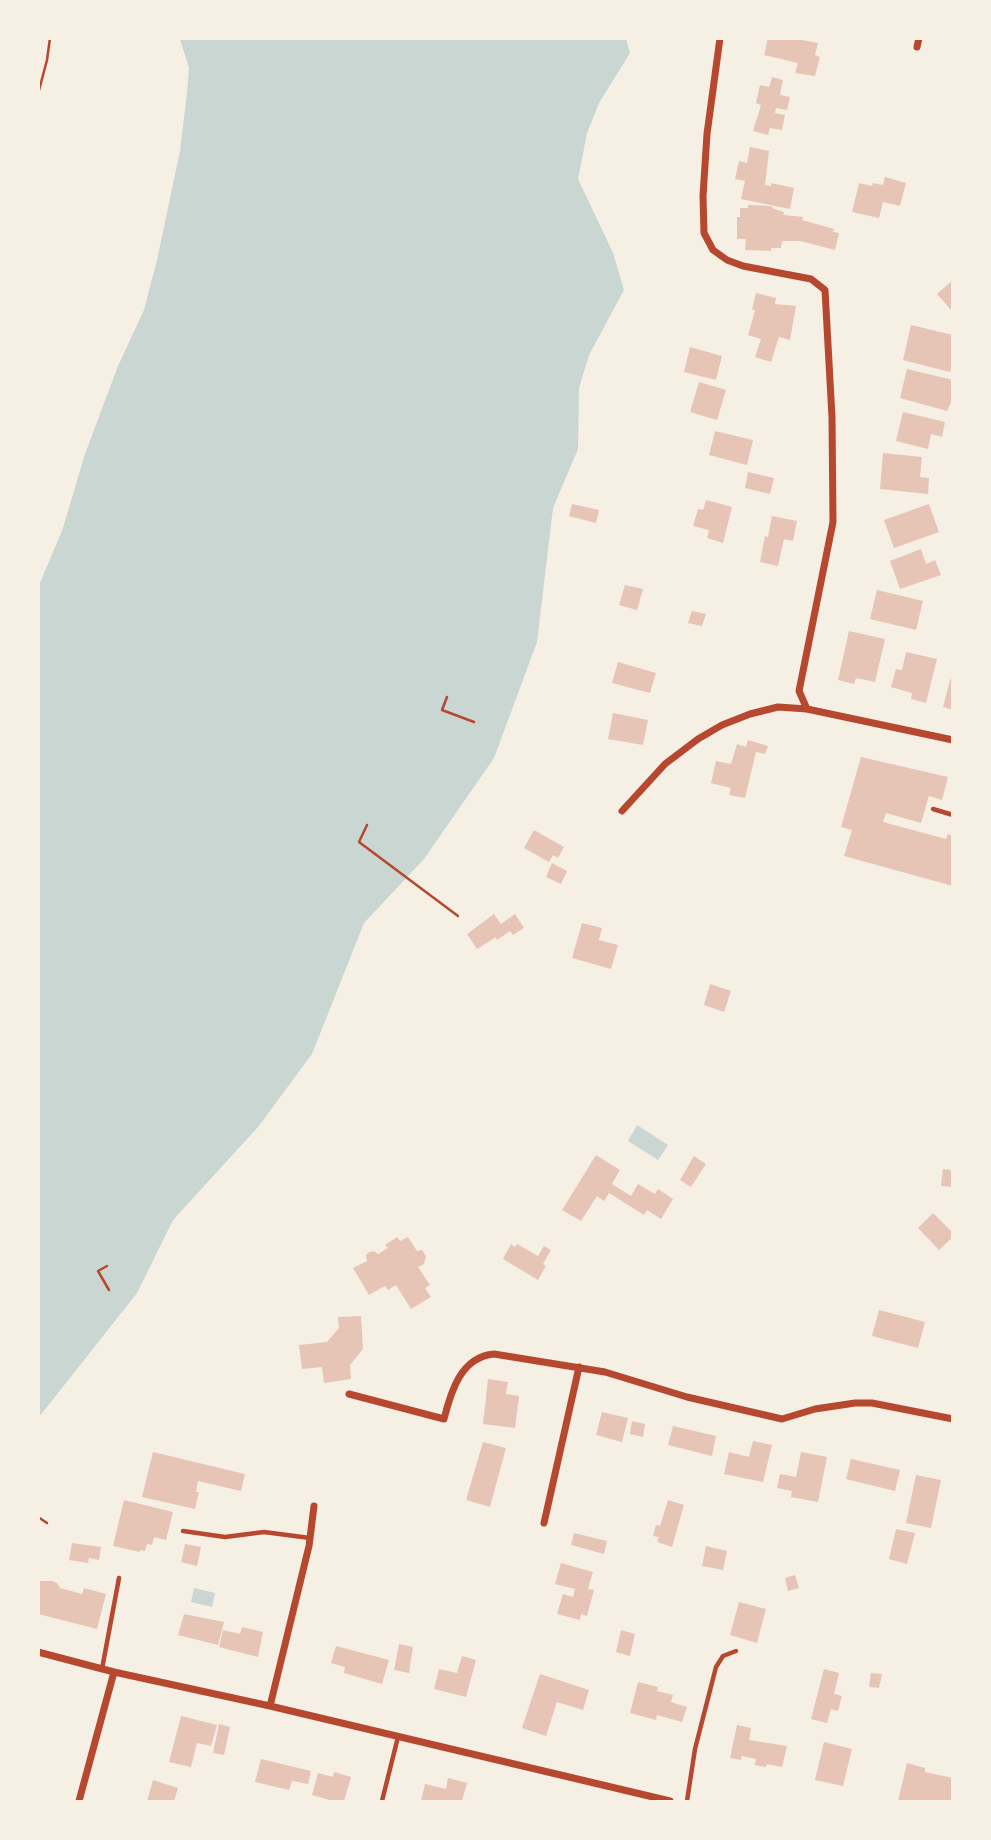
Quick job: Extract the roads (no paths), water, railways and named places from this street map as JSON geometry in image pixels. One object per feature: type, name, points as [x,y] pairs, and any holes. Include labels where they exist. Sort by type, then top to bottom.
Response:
[{"type":"street","points":[[720,38],[707,134],[703,196],[704,233],[713,250],[727,260],[743,266],[811,279],[825,290],[832,417],[833,522],[799,691],[807,709]]},
{"type":"street","points":[[622,811],[665,764],[698,739],[722,725],[778,707],[807,709],[953,740]]},
{"type":"street","points":[[349,1394],[444,1419],[455,1384],[471,1364],[481,1357],[500,1354],[614,1374],[687,1397],[782,1419],[815,1409],[855,1403],[953,1419]]},
{"type":"street","points":[[544,1522],[579,1367]]},
{"type":"street","points":[[270,1706],[310,1538],[314,1506]]},
{"type":"street","points":[[38,1652],[670,1801]]},
{"type":"street","points":[[79,1801],[114,1672]]},
{"type":"lane","points":[[933,809],[953,815]]},
{"type":"lane","points":[[183,1531],[225,1537],[264,1532],[310,1538]]},
{"type":"lane","points":[[102,1669],[119,1578]]},
{"type":"lane","points":[[687,1801],[695,1749],[716,1667],[723,1656],[736,1651]]},
{"type":"lane","points":[[382,1801],[398,1737]]}]
